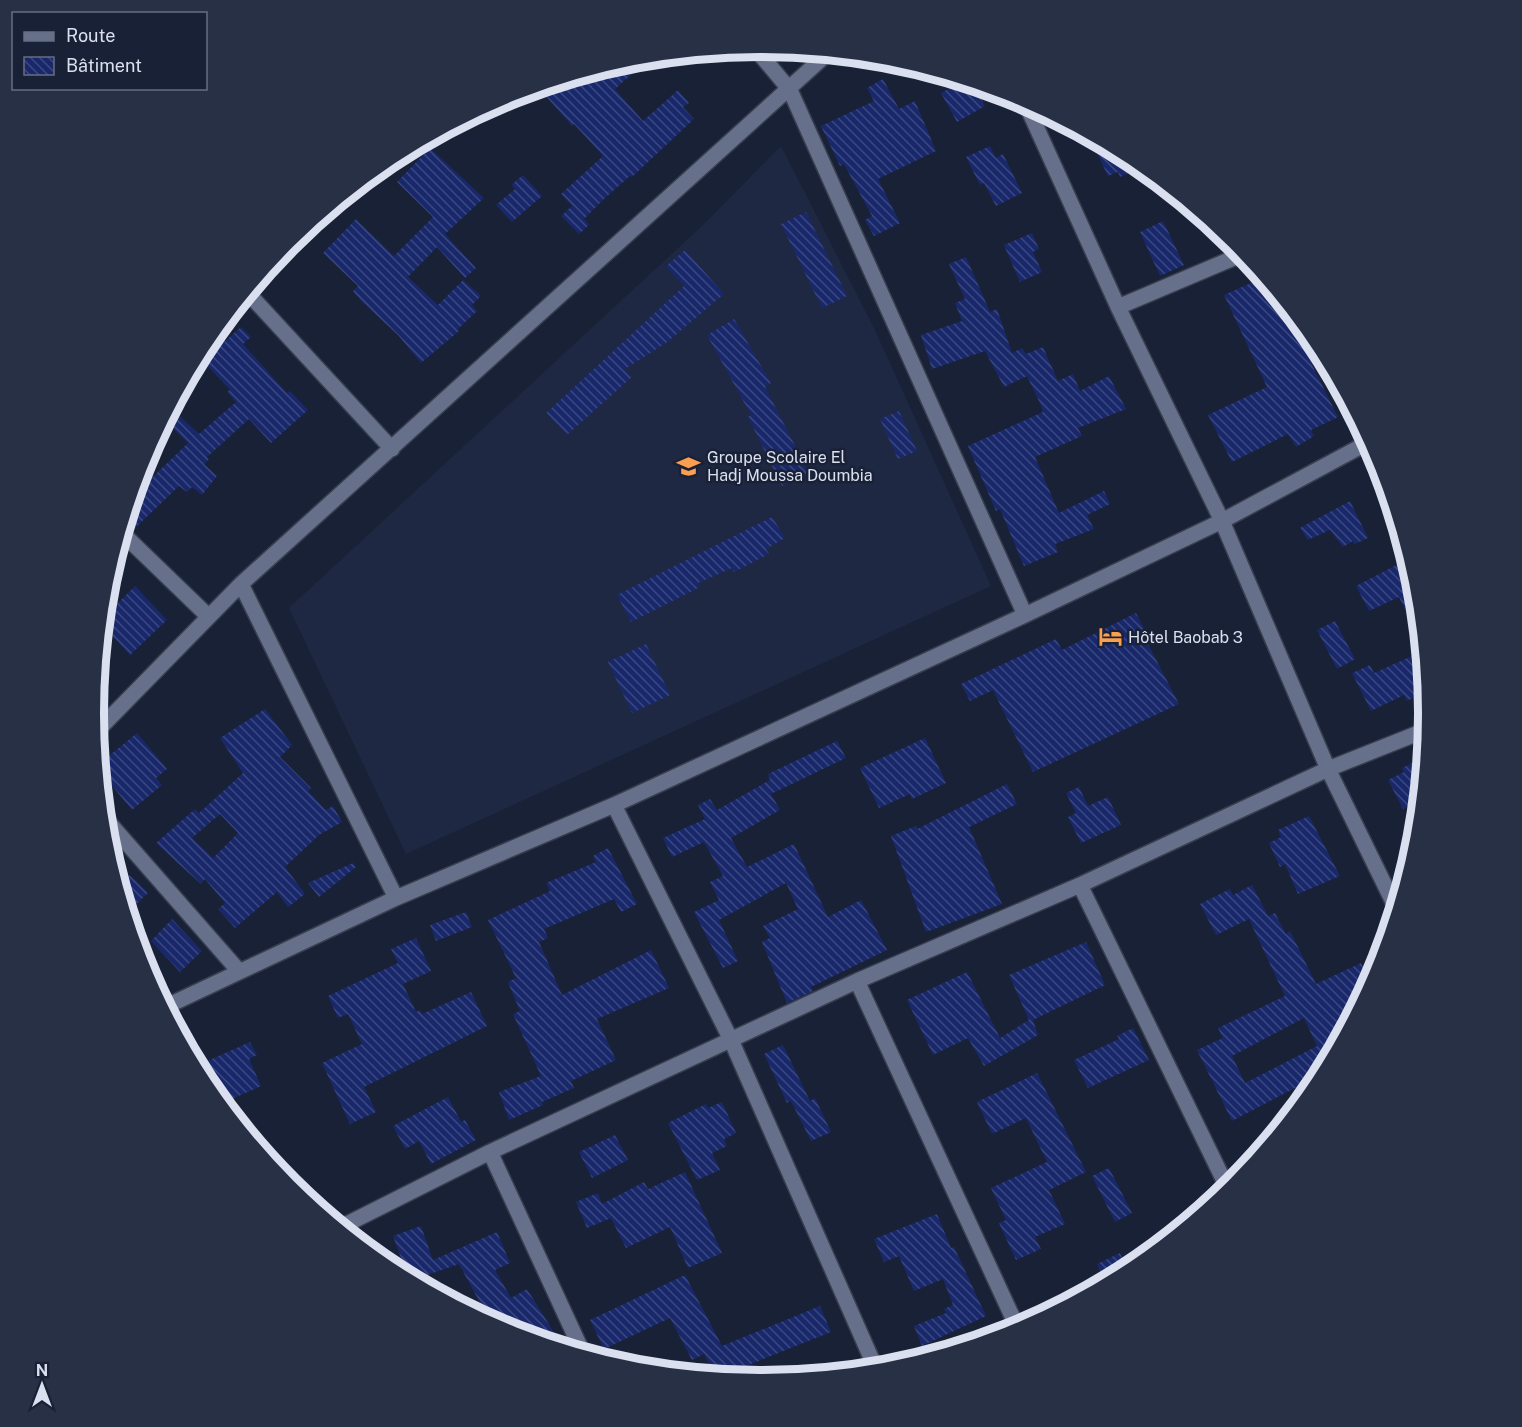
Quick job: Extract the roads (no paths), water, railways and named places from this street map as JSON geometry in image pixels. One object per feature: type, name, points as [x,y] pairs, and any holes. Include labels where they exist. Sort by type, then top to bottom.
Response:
[{"type":"street","points":[[762,57],[790,90],[1025,615]]},
{"type":"street","points":[[104,723],[241,584],[821,60]]},
{"type":"street","points":[[1031,116],[1118,307],[1222,521],[1328,769],[1391,897]]},
{"type":"street","points":[[1118,307],[1233,258]]},
{"type":"street","points":[[253,298],[392,449]]},
{"type":"street","points":[[172,1004],[238,970],[396,898],[614,805],[1025,615],[1222,521],[1361,446]]},
{"type":"street","points":[[128,539],[208,616]]},
{"type":"street","points":[[241,584],[396,898]]},
{"type":"street","points":[[348,1223],[490,1152],[857,981],[1080,885],[1328,769],[1417,734]]},
{"type":"street","points":[[614,805],[731,1040],[872,1360]]},
{"type":"street","points":[[115,830],[238,970]]},
{"type":"street","points":[[1080,885],[1223,1180]]},
{"type":"street","points":[[857,981],[1014,1319]]},
{"type":"street","points":[[490,1152],[579,1344]]},
{"type":"place","name":"Groupe Scolaire El Hadj Moussa Doumbia","points":[[689,466]]},
{"type":"place","name":"Hôtel Baobab 3","points":[[1110,637]]}]
